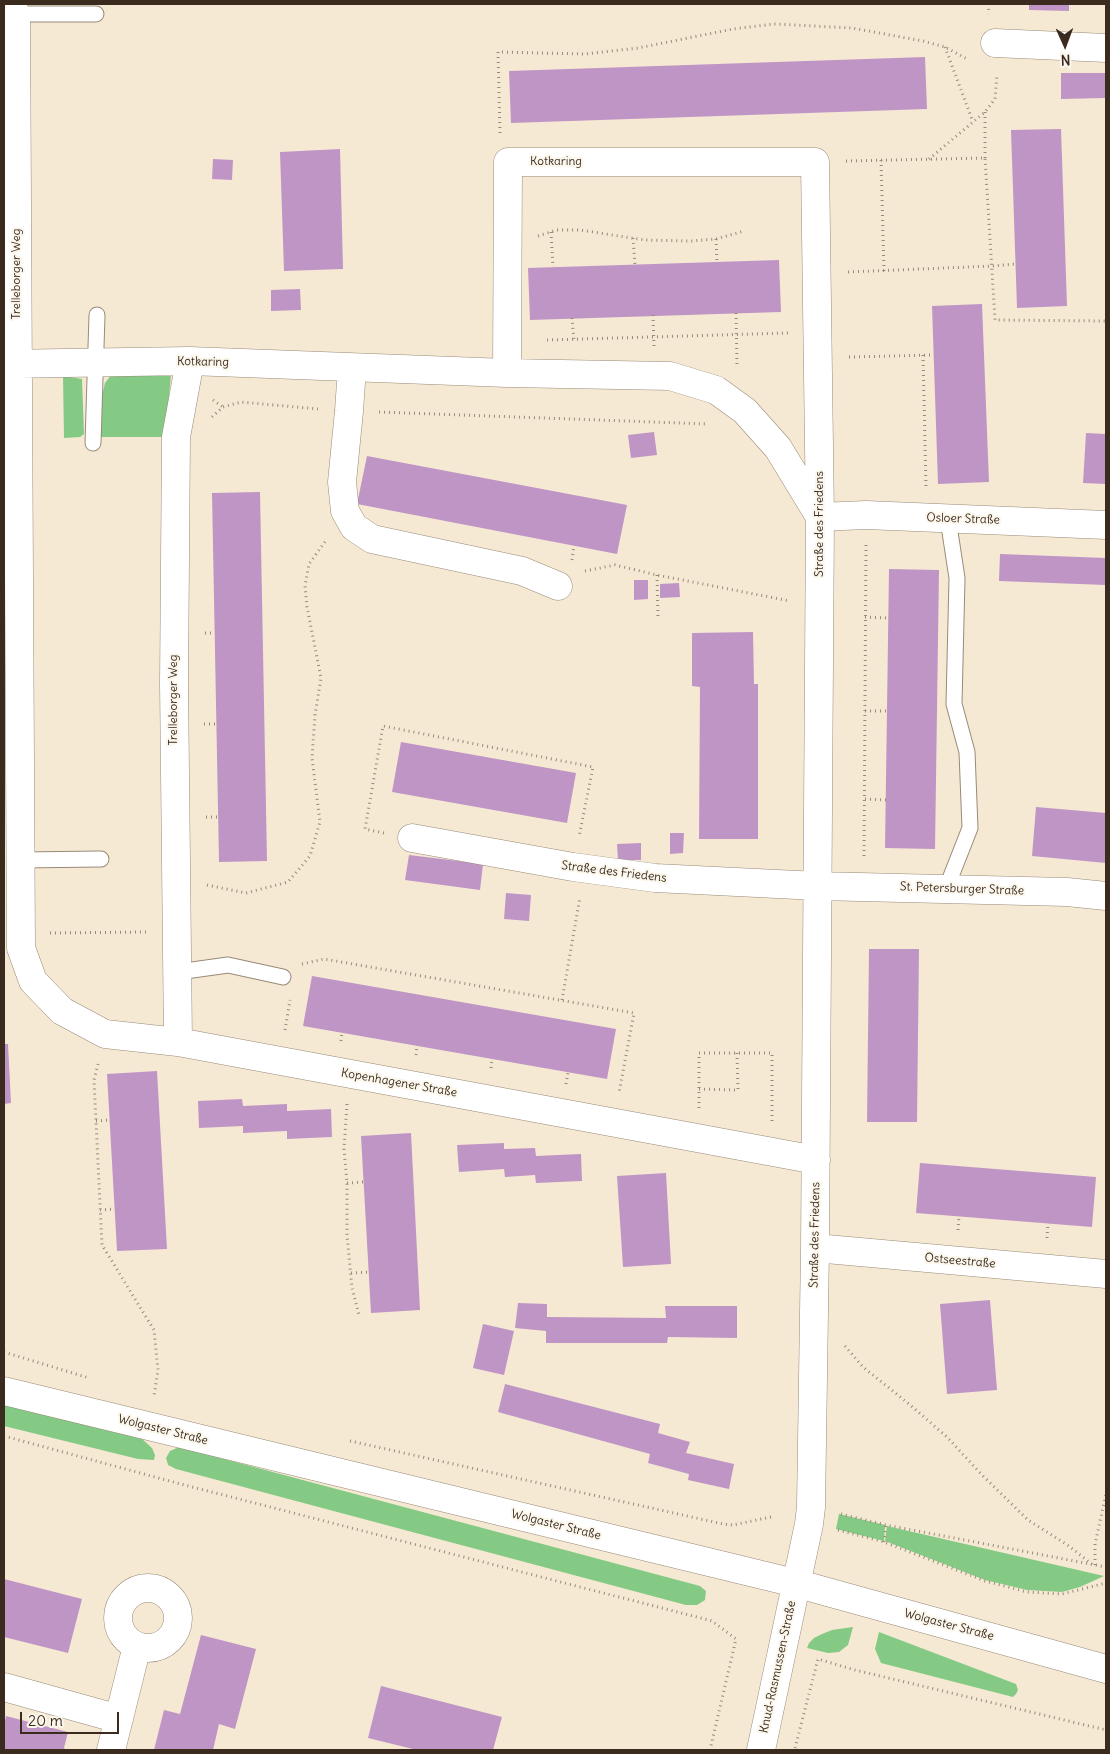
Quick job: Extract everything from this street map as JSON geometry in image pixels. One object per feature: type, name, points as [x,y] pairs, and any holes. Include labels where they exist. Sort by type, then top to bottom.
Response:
[{"type":"street","name":"Trelleborger Weg","points":[[15,944],[20,860],[12,746],[10,185],[16,14]]},
{"type":"street","points":[[995,43],[1106,48]]},
{"type":"street","points":[[507,373],[508,162]]},
{"type":"street","name":"Kotkaring","points":[[508,162],[815,162]]},
{"type":"street","name":"Straße des Friedens","points":[[795,1583],[809,1524],[811,1507],[815,1248],[820,517],[819,333],[815,162]]},
{"type":"street","name":"Trelleborger Weg","points":[[178,1042],[174,683],[176,437],[190,361]]},
{"type":"street","name":"Kotkaring","points":[[11,364],[190,361],[507,373],[670,376],[716,390],[745,411],[778,448],[820,517]]},
{"type":"street","points":[[352,368],[342,482],[345,511],[354,527],[372,539],[522,571],[558,586]]},
{"type":"street","name":"Osloer Straße","points":[[820,517],[866,515],[1106,525]]},
{"type":"street","name":"Straße des Friedens","points":[[412,838],[579,868],[655,878],[818,886]]},
{"type":"street","name":"St. Petersburger Straße","points":[[818,886],[1067,892],[1106,896]]},
{"type":"street","name":"Kopenhagener Straße","points":[[15,944],[33,981],[62,1011],[105,1034],[178,1042],[816,1160]]},
{"type":"street","name":"Ostseestraße","points":[[815,1248],[1106,1274]]},
{"type":"street","name":"Wolgaster Straße","points":[[4,1391],[795,1583],[1106,1669]]},
{"type":"street","name":"Knud-Rasmussen-Straße","points":[[761,1750],[795,1583]]},
{"type":"street","points":[[111,1750],[138,1646]]},
{"type":"street","points":[[4,1687],[119,1719]]},
{"type":"lane","points":[[16,14],[96,14]]},
{"type":"lane","points":[[93,443],[97,315]]},
{"type":"lane","points":[[937,518],[957,578],[954,704],[967,752],[970,828],[946,889]]},
{"type":"lane","points":[[20,860],[101,859]]},
{"type":"lane","points":[[178,972],[228,966],[283,977]]},
{"type":"path","points":[[508,162],[500,151],[498,52],[585,54],[638,48],[733,29],[774,24],[852,28],[923,41],[945,47],[971,60]]},
{"type":"path","points":[[929,159],[985,112],[996,99],[998,76],[995,43]]},
{"type":"path","points":[[945,47],[973,122]]},
{"type":"path","points":[[993,73],[998,76]]},
{"type":"path","points":[[985,112],[985,158],[995,320],[1106,321]]},
{"type":"path","points":[[815,162],[985,158]]},
{"type":"path","points":[[881,160],[884,271]]},
{"type":"path","points":[[507,262],[518,249],[534,237],[557,230],[580,230],[645,240],[691,241],[716,239],[744,231]]},
{"type":"path","points":[[551,232],[553,268]]},
{"type":"path","points":[[633,238],[634,265]]},
{"type":"path","points":[[716,239],[717,262]]},
{"type":"path","points":[[848,281],[848,271],[884,271],[1015,264]]},
{"type":"path","points":[[508,342],[819,333]]},
{"type":"path","points":[[849,348],[849,357],[933,355]]},
{"type":"path","points":[[923,355],[937,518]]},
{"type":"path","points":[[208,420],[223,407],[241,402],[349,412],[710,424]]},
{"type":"path","points":[[864,886],[866,515]]},
{"type":"path","points":[[176,879],[246,893],[288,882],[310,856],[320,822],[312,758],[315,716],[321,678],[307,607],[305,586],[309,564],[319,549],[330,536],[354,527]]},
{"type":"path","points":[[558,586],[584,571],[615,565],[804,604],[820,604]]},
{"type":"path","points":[[657,575],[658,618]]},
{"type":"path","points":[[866,617],[888,618]]},
{"type":"path","points":[[865,710],[887,711]]},
{"type":"path","points":[[412,838],[364,829],[384,726],[592,767],[562,1000]]},
{"type":"path","points":[[865,799],[886,800]]},
{"type":"path","points":[[200,817],[218,817]]},
{"type":"path","points":[[15,944],[177,931]]},
{"type":"path","points":[[298,970],[303,963],[324,959],[634,1013],[619,1097]]},
{"type":"path","points":[[284,1037],[290,999]]},
{"type":"path","points":[[105,1034],[94,1080],[102,1245],[154,1330],[158,1370],[154,1397],[144,1394]]},
{"type":"path","points":[[699,1113],[699,1053],[772,1053],[772,1152]]},
{"type":"path","points":[[699,1089],[738,1090],[737,1053]]},
{"type":"path","points":[[349,1074],[344,1149],[352,1288],[359,1315]]},
{"type":"path","points":[[96,1121],[110,1120]]},
{"type":"path","points":[[347,1183],[364,1182]]},
{"type":"path","points":[[100,1210],[115,1209]]},
{"type":"path","points":[[351,1273],[369,1272]]},
{"type":"path","points":[[844,1353],[844,1343],[863,1367],[947,1437],[1028,1520],[1069,1546],[1095,1566]]},
{"type":"path","points":[[4,1352],[98,1380]]},
{"type":"path","points":[[4,1436],[177,1483],[712,1620],[736,1639],[710,1750]]},
{"type":"path","points":[[347,1440],[723,1524],[771,1517]]},
{"type":"path","points":[[1095,1566],[1096,1544],[1106,1494]]},
{"type":"path","points":[[838,1513],[886,1525],[1106,1567]]},
{"type":"path","points":[[884,1542],[886,1525]]},
{"type":"path","points":[[835,1529],[884,1542],[985,1581],[1027,1592],[1062,1594],[1106,1584]]},
{"type":"path","points":[[795,1750],[818,1659],[1106,1730]]},
{"type":"green space","points":[[111,375],[171,375],[165,437],[100,437],[101,400],[105,383]]},
{"type":"green space","points":[[63,376],[82,379],[84,434],[80,437],[64,438]]},
{"type":"green space","points":[[4,1405],[141,1438],[152,1448],[155,1455],[154,1460],[138,1459],[4,1426]]},
{"type":"green space","points":[[179,1447],[700,1586],[706,1591],[705,1600],[697,1605],[686,1605],[176,1469],[168,1465],[166,1458],[170,1451]]},
{"type":"green space","points":[[839,1514],[885,1525],[884,1541],[836,1529]]},
{"type":"green space","points":[[887,1526],[1104,1576],[1080,1587],[1062,1592],[1027,1590],[985,1580],[885,1541]]},
{"type":"green space","points":[[853,1627],[848,1645],[839,1652],[828,1653],[807,1648],[814,1638],[822,1634],[832,1630]]},
{"type":"green space","points":[[879,1632],[1016,1684],[1018,1690],[1013,1697],[881,1663],[875,1649]]},
{"type":"building","points":[[1029,4],[1069,4],[1069,11],[1029,10]]},
{"type":"building","points":[[925,57],[927,109],[511,123],[509,71]]},
{"type":"building","points":[[1061,73],[1106,73],[1106,98],[1061,99]]},
{"type":"building","points":[[1061,129],[1067,306],[1017,308],[1011,130]]},
{"type":"building","points":[[340,149],[343,269],[284,271],[280,152]]},
{"type":"building","points":[[213,159],[233,160],[232,180],[212,179]]},
{"type":"building","points":[[779,260],[781,312],[530,320],[528,268]]},
{"type":"building","points":[[300,289],[301,310],[271,311],[271,290]]},
{"type":"building","points":[[982,304],[989,482],[938,484],[932,306]]},
{"type":"building","points":[[654,432],[657,455],[631,458],[628,435]]},
{"type":"building","points":[[1086,433],[1106,434],[1106,484],[1083,483]]},
{"type":"building","points":[[367,456],[627,505],[617,554],[357,504]]},
{"type":"building","points":[[260,492],[267,861],[219,862],[212,493]]},
{"type":"building","points":[[1000,554],[1106,558],[1106,585],[999,581]]},
{"type":"building","points":[[889,569],[939,570],[935,849],[885,848]]},
{"type":"building","points":[[634,580],[648,580],[648,599],[634,600]]},
{"type":"building","points":[[679,583],[680,597],[660,598],[660,584]]},
{"type":"building","points":[[753,632],[754,684],[758,684],[758,839],[699,839],[700,687],[692,686],[692,633]]},
{"type":"building","points":[[401,742],[576,773],[567,823],[392,792]]},
{"type":"building","points":[[1036,807],[1106,813],[1106,863],[1032,856]]},
{"type":"building","points":[[670,833],[684,833],[683,853],[670,854]]},
{"type":"building","points":[[641,843],[641,860],[618,860],[617,844]]},
{"type":"building","points":[[409,855],[483,864],[480,890],[405,880]]},
{"type":"building","points":[[506,893],[531,895],[529,921],[504,919]]},
{"type":"building","points":[[869,949],[919,949],[917,1122],[867,1122]]},
{"type":"building","points":[[312,976],[616,1029],[607,1079],[303,1026]]},
{"type":"building","points":[[4,1044],[8,1044],[11,1103],[4,1104]]},
{"type":"building","points":[[157,1071],[167,1249],[117,1251],[107,1074]]},
{"type":"building","points":[[242,1099],[243,1106],[287,1104],[287,1111],[331,1109],[332,1137],[287,1139],[287,1131],[243,1133],[243,1126],[199,1128],[198,1101]]},
{"type":"building","points":[[411,1133],[420,1310],[371,1313],[361,1136]]},
{"type":"building","points":[[504,1143],[504,1149],[535,1148],[536,1156],[581,1154],[582,1181],[536,1183],[535,1175],[505,1177],[504,1169],[459,1172],[457,1145]]},
{"type":"building","points":[[920,1163],[1096,1177],[1092,1227],[916,1213]]},
{"type":"building","points":[[666,1173],[671,1264],[623,1267],[617,1176]]},
{"type":"building","points":[[990,1300],[997,1390],[947,1394],[940,1304]]},
{"type":"building","points":[[518,1303],[547,1304],[547,1317],[666,1318],[665,1306],[737,1306],[737,1338],[668,1337],[667,1343],[546,1343],[546,1331],[515,1328]]},
{"type":"building","points":[[483,1324],[514,1331],[504,1375],[473,1368]]},
{"type":"building","points":[[505,1384],[660,1424],[658,1433],[690,1442],[686,1453],[734,1464],[729,1489],[688,1480],[689,1474],[648,1463],[650,1454],[498,1412]]},
{"type":"building","points":[[4,1579],[82,1599],[68,1653],[4,1637]]},
{"type":"building","points":[[201,1635],[256,1649],[235,1729],[219,1724],[213,1750],[154,1750],[164,1710],[180,1714]]},
{"type":"building","points":[[381,1686],[502,1717],[493,1750],[417,1750],[368,1738]]},
{"type":"building","points":[[6,1716],[68,1732],[64,1748],[66,1750],[4,1750]]}]
